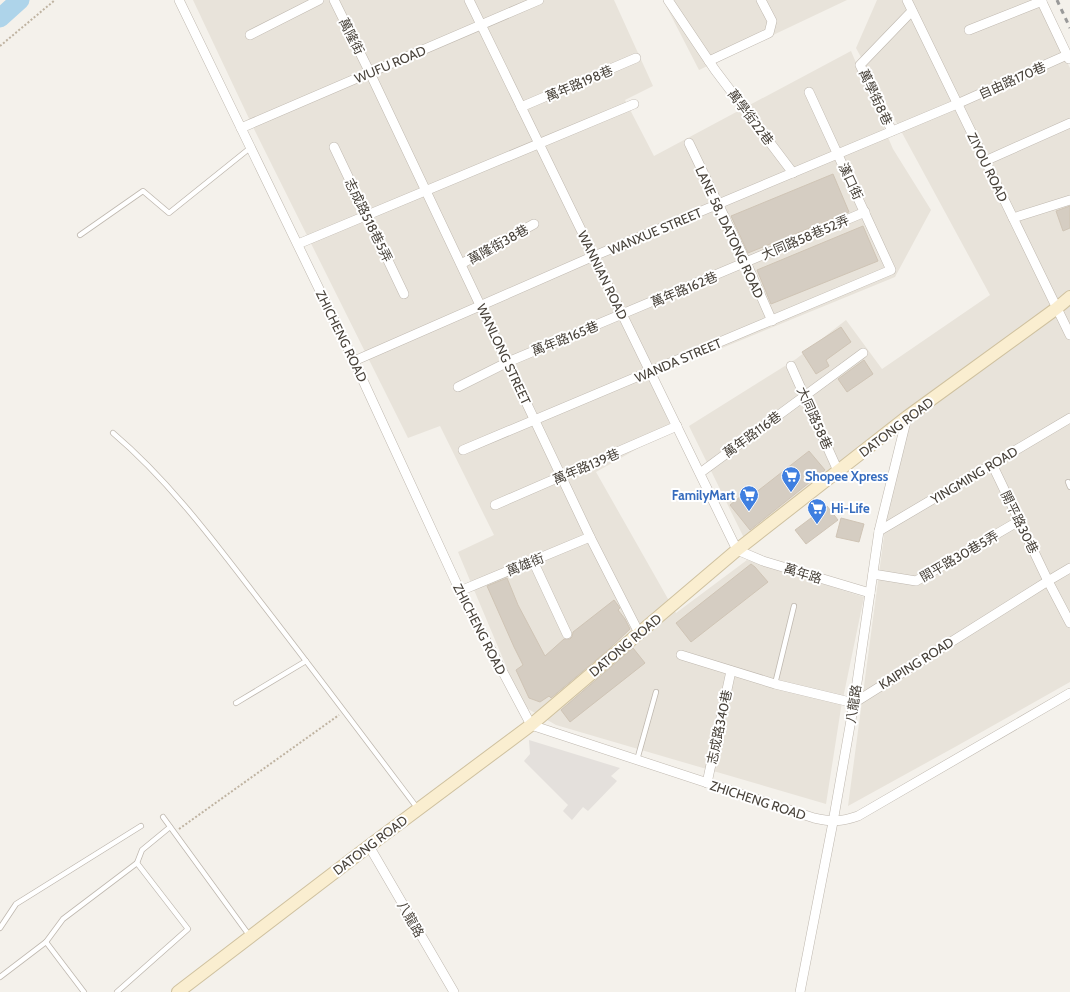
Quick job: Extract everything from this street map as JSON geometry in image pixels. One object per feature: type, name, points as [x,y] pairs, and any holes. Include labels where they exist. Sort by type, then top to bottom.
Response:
[{"type":"main road","name":"DATONG ROAD","points":[[178,992],[530,725],[737,550],[907,417],[1070,297]]},
{"type":"street","name":"ZHICHENG ROAD","points":[[179,0],[354,361],[460,591],[530,725],[814,818],[832,822],[858,816],[1070,693]]},
{"type":"street","points":[[250,35],[319,0]]},
{"type":"street","name":"萬隆街","points":[[334,0],[370,73]]},
{"type":"street","name":"WANNIAN ROAD","points":[[469,0],[737,550]]},
{"type":"street","name":"WUFU ROAD","points":[[241,128],[540,0]]},
{"type":"street","name":"萬學街22巷","points":[[668,0],[709,61],[793,173]]},
{"type":"street","points":[[709,61],[769,33],[772,21],[761,0]]},
{"type":"street","name":"ZIYOU ROAD","points":[[907,0],[1070,335]]},
{"type":"street","points":[[969,30],[1042,0],[1069,58]]},
{"type":"street","name":"萬學街8巷","points":[[892,132],[860,64],[912,11]]},
{"type":"street","name":"萬年路198巷","points":[[521,107],[636,58]]},
{"type":"street","name":"自由路170巷","points":[[957,104],[1069,58]]},
{"type":"street","name":"WANLONG STREET","points":[[370,73],[590,537],[639,633]]},
{"type":"street","name":"漢口街","points":[[809,92],[891,270]]},
{"type":"street","points":[[298,244],[634,104]]},
{"type":"street","name":"WANXUE STREET","points":[[354,361],[594,256],[957,104]]},
{"type":"street","points":[[985,162],[1070,123]]},
{"type":"street","name":"LANE 58, DATONG ROAD","points":[[688,143],[746,262],[772,321]]},
{"type":"street","name":"志成路518巷5弄","points":[[334,147],[404,294]]},
{"type":"street","points":[[1013,218],[1070,200]]},
{"type":"street","name":"大同路58巷52弄","points":[[746,262],[865,212]]},
{"type":"street","name":"萬隆街38巷","points":[[461,264],[534,224]]},
{"type":"street","name":"萬年路162巷","points":[[623,315],[746,262]]},
{"type":"street","name":"WANDA STREET","points":[[463,450],[891,270]]},
{"type":"street","name":"萬年路165巷","points":[[458,387],[508,362],[623,315]]},
{"type":"street","name":"萬年路116巷","points":[[700,473],[863,353]]},
{"type":"street","name":"大同路58巷","points":[[791,366],[838,471]]},
{"type":"street","name":"八龍路","points":[[800,992],[854,702],[879,531],[907,417]]},
{"type":"street","name":"YINGMING ROAD","points":[[879,531],[1070,418]]},
{"type":"street","name":"萬年路139巷","points":[[496,505],[677,426]]},
{"type":"street","name":"開平路30巷","points":[[992,464],[1048,581],[1070,622]]},
{"type":"street","name":"開平路30巷5弄","points":[[873,574],[916,581],[1019,521]]},
{"type":"street","name":"萬雄街","points":[[460,591],[590,537]]},
{"type":"street","name":"萬年路","points":[[737,550],[763,561],[870,593]]},
{"type":"street","points":[[533,561],[567,634]]},
{"type":"street","name":"KAIPING ROAD","points":[[854,702],[1070,568]]},
{"type":"street","points":[[681,655],[731,672],[775,684],[854,702]]},
{"type":"street","name":"志成路340巷","points":[[707,783],[731,672]]},
{"type":"street","name":"八龍路","points":[[369,846],[454,992]]},
{"type":"lane","points":[[80,235],[143,191],[169,212],[250,148]]},
{"type":"lane","points":[[113,433],[131,448],[192,514],[418,809]]},
{"type":"lane","points":[[775,684],[794,606]]},
{"type":"lane","points":[[236,703],[306,661]]},
{"type":"lane","points":[[637,760],[656,692]]},
{"type":"lane","points":[[164,817],[250,937]]},
{"type":"lane","points":[[0,928],[16,904],[141,826]]},
{"type":"lane","points":[[0,977],[46,942],[63,919],[138,863],[142,850],[170,827]]},
{"type":"lane","points":[[117,992],[188,929],[138,863]]},
{"type":"lane","points":[[46,942],[84,992]]},
{"type":"path","points":[[0,46],[55,0]]},
{"type":"path","points":[[174,832],[344,711]]},
{"type":"shaded area","points":[[193,0],[614,0],[653,86],[625,100],[654,156],[851,51],[893,149],[931,210],[895,277],[649,378],[672,429],[596,472],[676,613],[747,560],[864,597],[841,708],[826,804],[556,725],[523,706],[458,552],[494,535],[440,426],[408,438],[253,127]]},
{"type":"shaded area","points":[[663,0],[847,0],[699,70]]},
{"type":"shaded area","points":[[877,0],[1036,0],[1070,68],[1070,682],[848,806],[900,416],[744,538],[689,426],[796,359],[846,320],[882,369],[990,295],[856,48]]},
{"type":"shaded area","points":[[529,740],[620,768],[611,776],[617,781],[588,811],[583,807],[572,820],[563,811],[568,805],[524,761],[530,754]]},
{"type":"building","points":[[833,174],[849,212],[748,253],[731,216]]},
{"type":"building","points":[[1070,206],[1070,228],[1063,231],[1056,211]]},
{"type":"building","points":[[863,226],[878,261],[771,304],[757,270]]},
{"type":"building","points":[[841,327],[851,342],[826,360],[829,366],[816,374],[802,352]]},
{"type":"building","points":[[864,360],[873,374],[847,392],[838,379]]},
{"type":"building","points":[[809,451],[825,470],[750,530],[730,505],[746,492],[750,497]]},
{"type":"building","name":"Hi-Life","points":[[827,506],[838,520],[806,544],[795,530]]},
{"type":"building","points":[[841,518],[864,524],[859,542],[836,537]]},
{"type":"building","points":[[751,564],[768,582],[691,642],[676,623]]},
{"type":"building","points":[[507,578],[518,605],[545,656],[564,639],[570,639],[573,632],[614,600],[620,608],[618,610],[630,629],[608,650],[551,698],[549,696],[540,702],[529,698],[516,670],[523,665],[487,586]]},
{"type":"building","points":[[633,648],[645,663],[570,722],[561,710]]},
{"type":"waterway","points":[[0,18],[20,0]]},
{"type":"railway","points":[[1057,0],[1070,28]]},
{"type":"place","name":"Shopee Xpress","points":[[791,493]]},
{"type":"place","name":"FamilyMart","points":[[749,512]]},
{"type":"place","name":"Hi-Life","points":[[817,525]]}]
